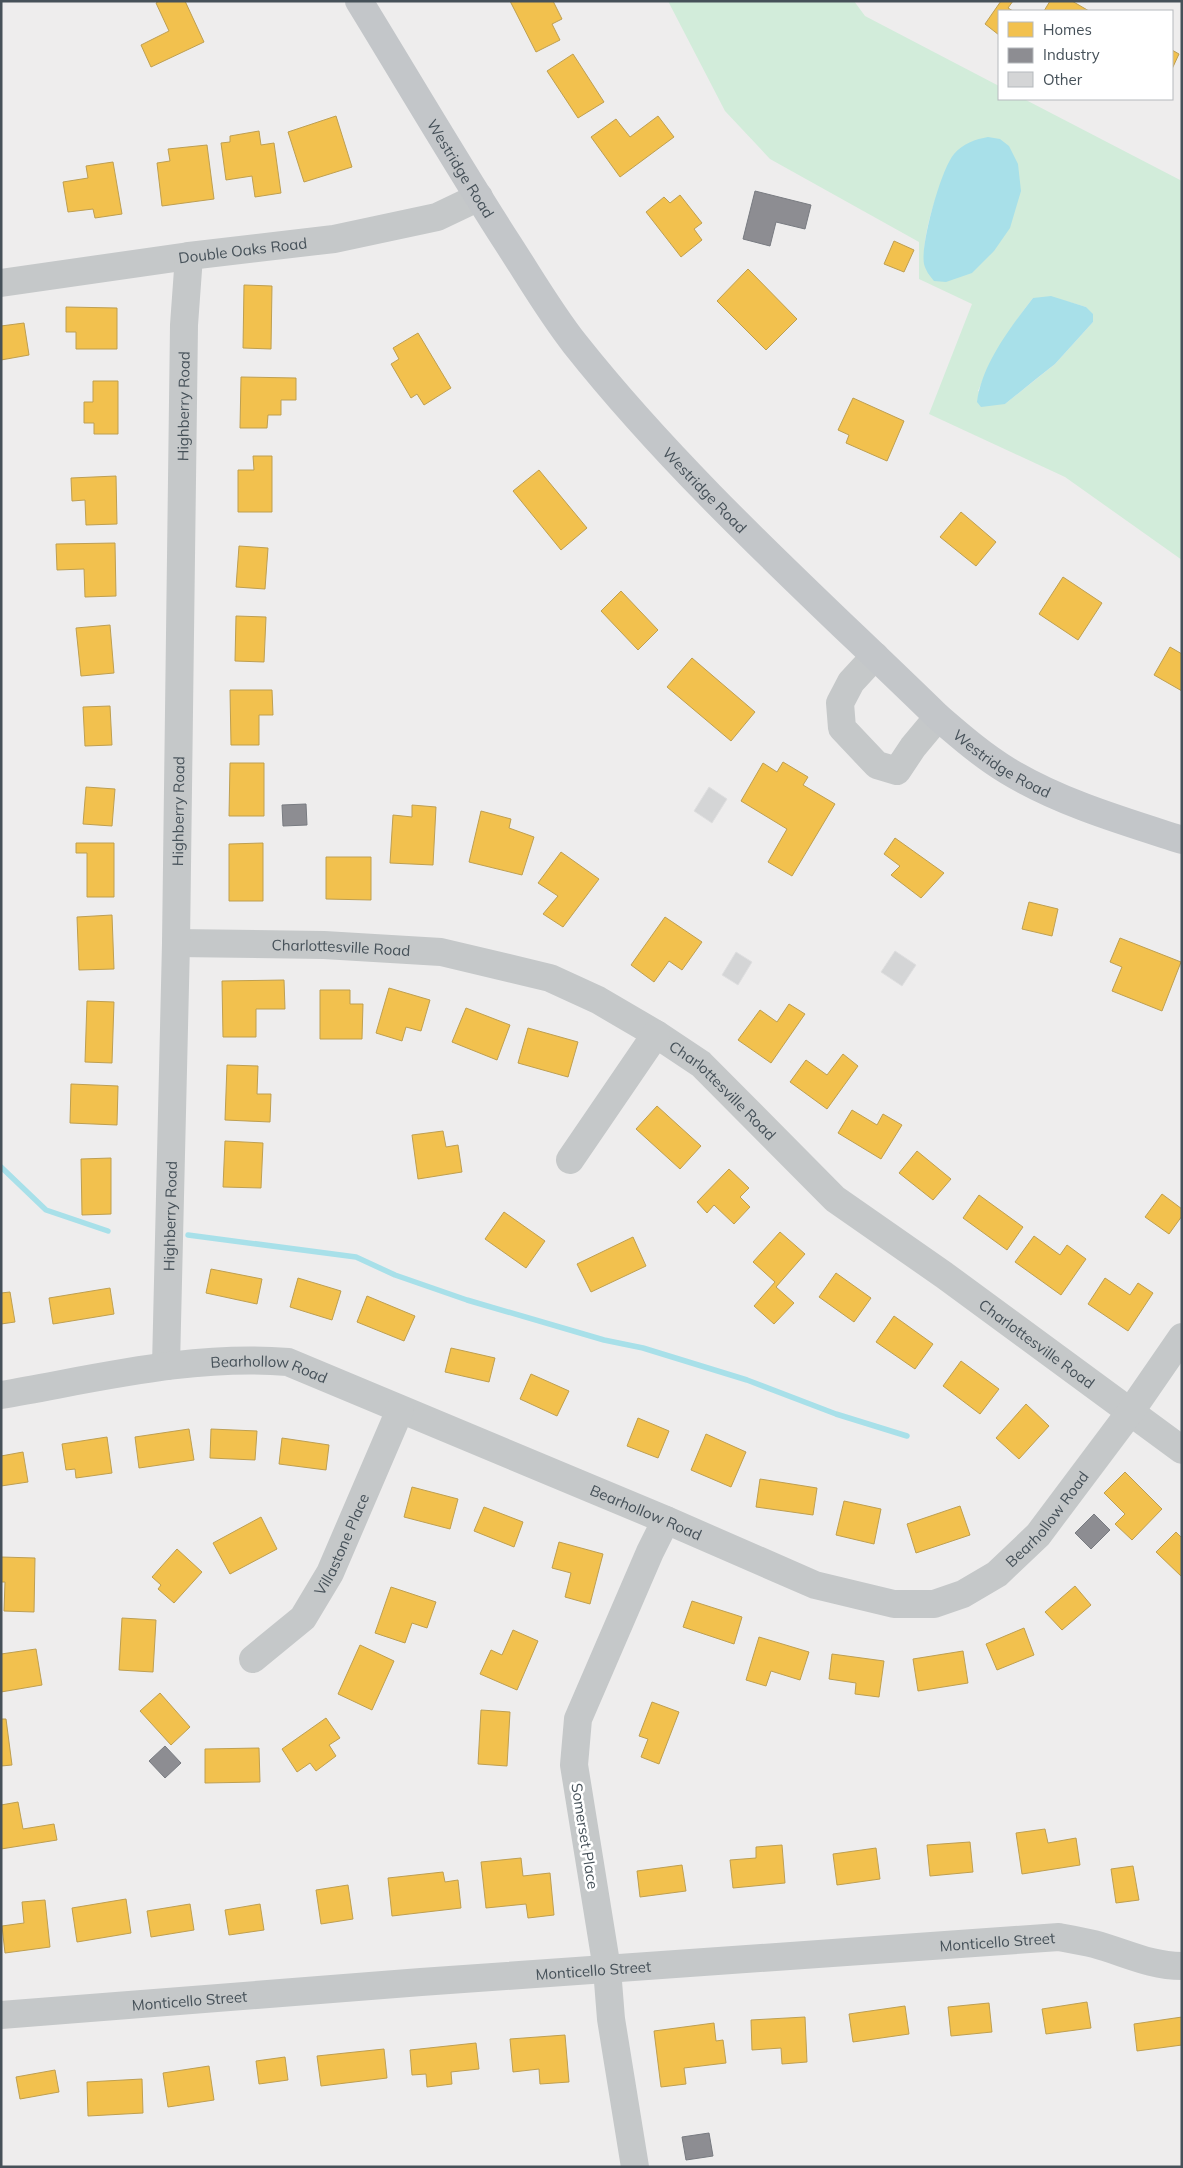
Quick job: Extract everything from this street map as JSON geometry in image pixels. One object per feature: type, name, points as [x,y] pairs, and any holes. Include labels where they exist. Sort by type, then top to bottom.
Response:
[{"type":"main road","name":"Westridge Road","points":[[359,1],[478,198],[573,341],[601,376],[678,461],[938,717],[975,748],[1007,771],[1040,788],[1114,818],[1182,840]]},
{"type":"street","name":"Double Oaks Road","points":[[1,283],[189,256],[334,239],[437,217],[478,198]]},
{"type":"street","name":"Highberry Road","points":[[166,1366],[176,943],[184,325],[189,256]]},
{"type":"street","points":[[875,656],[851,682],[840,703],[842,728],[877,765],[897,771],[913,746],[938,717]]},
{"type":"street","name":"Charlottesville Road","points":[[176,943],[324,945],[441,952],[550,978],[598,1000],[656,1034],[701,1064],[835,1199],[1131,1411],[1182,1450]]},
{"type":"street","points":[[570,1160],[656,1034]]},
{"type":"street","name":"Bearhollow Road","points":[[1,1395],[166,1366],[254,1359],[288,1362],[666,1520],[815,1585],[894,1604],[934,1604],[963,1594],[997,1574],[1038,1535],[1131,1411],[1182,1337]]},
{"type":"street","name":"Villastone Place","points":[[253,1659],[303,1618],[326,1580],[400,1410]]},
{"type":"street","name":"Somerset Place","points":[[634,2167],[611,2019],[607,1969],[574,1764],[578,1720],[650,1552],[666,1520]]},
{"type":"street","name":"Monticello Street","points":[[1,2015],[1059,1937],[1094,1944],[1140,1960],[1166,1966],[1182,1966]]},
{"type":"green space","points":[[668,1],[854,1],[865,16],[998,85],[998,100],[1026,100],[1182,181],[1182,560],[1065,477],[929,414],[972,304],[919,279],[919,242],[770,159],[725,111]],"holes":[[[954,154],[924,263],[924,249],[929,221]],[[1033,298],[1069,302],[1086,307],[1093,322],[1055,364],[1005,404],[978,391],[1002,343]]]},
{"type":"water","points":[[988,137],[1000,139],[1009,146],[1018,164],[1021,191],[1010,228],[994,251],[972,273],[946,282],[934,281],[924,264],[925,241],[943,175],[957,150],[969,143]]},
{"type":"water","points":[[1051,296],[1086,307],[1093,314],[1093,322],[1055,364],[1005,404],[981,407],[977,402],[980,388],[998,347],[1033,298]]},
{"type":"building: Homes","points":[[159,1],[185,1],[204,42],[151,67],[141,45],[169,31],[156,3]]},
{"type":"building: Homes","points":[[510,1],[553,1],[562,19],[552,24],[560,40],[536,52]]},
{"type":"building: Homes","points":[[1001,1],[1013,1],[1008,8],[1011,10],[998,10],[998,34],[985,24]]},
{"type":"building: Homes","points":[[1050,1],[1072,1],[1087,10],[1045,10]]},
{"type":"building: Homes","points":[[1173,51],[1179,54],[1173,67]]},
{"type":"building: Homes","points":[[573,54],[604,102],[578,118],[547,71]]},
{"type":"building: Homes","points":[[336,116],[352,167],[304,182],[288,132]]},
{"type":"building: Homes","points":[[658,116],[674,137],[620,177],[591,137],[616,119],[630,137]]},
{"type":"building: Homes","points":[[259,131],[261,145],[274,143],[281,193],[255,197],[252,176],[226,180],[221,143],[230,142],[230,136]]},
{"type":"building: Homes","points":[[207,145],[214,199],[162,206],[157,163],[170,161],[168,149]]},
{"type":"building: Homes","points":[[113,162],[122,214],[95,218],[93,209],[68,212],[63,182],[88,178],[86,166]]},
{"type":"building: Homes","points":[[680,195],[702,223],[694,229],[702,240],[681,257],[646,212],[664,197],[670,203]]},
{"type":"building: Homes","points":[[894,241],[914,250],[904,272],[884,264]]},
{"type":"building: Homes","points":[[748,269],[797,319],[766,350],[717,301]]},
{"type":"building: Homes","points":[[244,285],[272,286],[271,349],[243,348]]},
{"type":"building: Homes","points":[[66,307],[117,308],[117,349],[76,349],[76,332],[66,332]]},
{"type":"building: Homes","points":[[24,323],[29,355],[1,360],[1,326]]},
{"type":"building: Homes","points":[[418,333],[451,388],[424,405],[417,394],[411,398],[391,364],[399,359],[393,348]]},
{"type":"building: Homes","points":[[241,377],[296,378],[296,400],[281,400],[281,415],[268,415],[267,428],[240,428]]},
{"type":"building: Homes","points":[[93,381],[118,381],[118,434],[94,434],[94,423],[84,423],[84,402],[93,402]]},
{"type":"building: Homes","points":[[853,398],[904,421],[887,461],[846,443],[849,435],[838,430]]},
{"type":"building: Homes","points":[[253,456],[272,456],[272,512],[238,512],[238,470],[254,470]]},
{"type":"building: Homes","points":[[539,470],[587,528],[561,550],[513,491]]},
{"type":"building: Homes","points":[[116,476],[117,524],[86,525],[85,500],[72,501],[71,478]]},
{"type":"building: Homes","points":[[961,512],[996,542],[976,566],[940,537]]},
{"type":"building: Homes","points":[[115,543],[116,596],[85,597],[84,569],[57,570],[56,544]]},
{"type":"building: Homes","points":[[239,546],[268,548],[265,589],[236,587]]},
{"type":"building: Homes","points":[[1063,577],[1102,603],[1078,640],[1039,614]]},
{"type":"building: Homes","points":[[621,591],[658,630],[638,650],[601,611]]},
{"type":"building: Homes","points":[[236,616],[266,617],[264,662],[235,661]]},
{"type":"building: Homes","points":[[110,625],[114,673],[81,676],[76,628]]},
{"type":"building: Homes","points":[[1170,647],[1182,654],[1182,691],[1154,675]]},
{"type":"building: Homes","points":[[692,658],[755,712],[731,741],[667,687]]},
{"type":"building: Homes","points":[[230,690],[272,690],[273,715],[259,715],[259,745],[231,745]]},
{"type":"building: Homes","points":[[110,706],[112,745],[85,746],[83,707]]},
{"type":"building: Homes","points":[[783,762],[808,777],[803,785],[835,804],[792,876],[768,862],[787,829],[741,801],[763,763],[777,772]]},
{"type":"building: Homes","points":[[230,763],[264,763],[264,816],[229,816]]},
{"type":"building: Homes","points":[[86,787],[115,789],[112,826],[83,824]]},
{"type":"building: Homes","points":[[412,805],[436,807],[433,865],[390,863],[393,815],[412,817]]},
{"type":"building: Homes","points":[[481,811],[511,819],[509,828],[534,837],[522,875],[469,862]]},
{"type":"building: Homes","points":[[895,838],[944,873],[921,898],[891,875],[900,866],[884,854]]},
{"type":"building: Homes","points":[[76,843],[114,843],[114,897],[87,897],[87,853],[76,853]]},
{"type":"building: Homes","points":[[263,843],[263,901],[229,901],[229,844]]},
{"type":"building: Homes","points":[[561,852],[599,879],[563,927],[543,914],[558,896],[538,883]]},
{"type":"building: Homes","points":[[326,857],[371,857],[371,900],[326,899]]},
{"type":"building: Homes","points":[[1029,902],[1058,909],[1052,936],[1022,929]]},
{"type":"building: Homes","points":[[112,915],[114,969],[79,970],[77,917]]},
{"type":"building: Homes","points":[[665,917],[702,942],[682,970],[669,961],[654,982],[631,965]]},
{"type":"building: Homes","points":[[1120,938],[1181,962],[1162,1011],[1112,991],[1122,967],[1110,962]]},
{"type":"building: Homes","points":[[284,980],[285,1009],[256,1009],[256,1037],[223,1037],[222,981]]},
{"type":"building: Homes","points":[[389,988],[430,1000],[421,1031],[406,1027],[402,1041],[376,1033]]},
{"type":"building: Homes","points":[[320,990],[350,990],[350,1004],[363,1004],[362,1039],[320,1039]]},
{"type":"building: Homes","points":[[87,1001],[114,1002],[112,1063],[85,1062]]},
{"type":"building: Homes","points":[[789,1004],[805,1014],[771,1063],[738,1040],[760,1010],[777,1022]]},
{"type":"building: Homes","points":[[466,1008],[510,1025],[497,1060],[452,1042]]},
{"type":"building: Homes","points":[[528,1028],[578,1042],[568,1077],[518,1063]]},
{"type":"building: Homes","points":[[843,1054],[858,1066],[827,1109],[790,1082],[806,1060],[827,1075]]},
{"type":"building: Homes","points":[[227,1065],[258,1066],[257,1094],[271,1094],[270,1122],[225,1120]]},
{"type":"building: Homes","points":[[71,1084],[118,1086],[117,1125],[70,1123]]},
{"type":"building: Homes","points":[[657,1106],[701,1146],[680,1169],[636,1129]]},
{"type":"building: Homes","points":[[852,1110],[877,1125],[883,1114],[902,1125],[881,1159],[838,1133]]},
{"type":"building: Homes","points":[[443,1131],[446,1147],[458,1145],[462,1172],[418,1179],[412,1135]]},
{"type":"building: Homes","points":[[225,1141],[263,1143],[261,1188],[223,1187]]},
{"type":"building: Homes","points":[[917,1151],[951,1179],[933,1200],[899,1173]]},
{"type":"building: Homes","points":[[111,1158],[111,1214],[82,1215],[81,1159]]},
{"type":"building: Homes","points":[[729,1169],[749,1188],[740,1197],[750,1207],[734,1224],[714,1205],[707,1213],[697,1202]]},
{"type":"building: Homes","points":[[1162,1194],[1182,1209],[1182,1216],[1169,1234],[1145,1217]]},
{"type":"building: Homes","points":[[979,1195],[1023,1227],[1007,1250],[963,1218]]},
{"type":"building: Homes","points":[[504,1212],[545,1241],[526,1268],[485,1239]]},
{"type":"building: Homes","points":[[780,1232],[805,1254],[776,1287],[794,1303],[774,1324],[754,1306],[775,1282],[753,1262]]},
{"type":"building: Homes","points":[[1034,1236],[1060,1255],[1067,1245],[1086,1259],[1061,1295],[1015,1262]]},
{"type":"building: Homes","points":[[633,1237],[646,1266],[591,1292],[577,1264]]},
{"type":"building: Homes","points":[[211,1269],[262,1279],[257,1304],[206,1293]]},
{"type":"building: Homes","points":[[836,1273],[871,1298],[854,1322],[819,1297]]},
{"type":"building: Homes","points":[[298,1278],[341,1291],[332,1320],[290,1307]]},
{"type":"building: Homes","points":[[1105,1278],[1130,1295],[1138,1283],[1153,1293],[1128,1331],[1088,1304]]},
{"type":"building: Homes","points":[[110,1288],[114,1314],[53,1324],[49,1298]]},
{"type":"building: Homes","points":[[10,1292],[15,1322],[1,1324],[1,1293]]},
{"type":"building: Homes","points":[[367,1296],[415,1316],[404,1341],[357,1322]]},
{"type":"building: Homes","points":[[894,1316],[933,1344],[915,1369],[876,1342]]},
{"type":"building: Homes","points":[[451,1348],[495,1358],[489,1382],[445,1372]]},
{"type":"building: Homes","points":[[961,1361],[999,1389],[980,1414],[943,1386]]},
{"type":"building: Homes","points":[[531,1374],[569,1391],[557,1416],[520,1399]]},
{"type":"building: Homes","points":[[1026,1404],[1049,1426],[1019,1459],[996,1438]]},
{"type":"building: Homes","points":[[638,1418],[669,1431],[658,1458],[627,1446]]},
{"type":"building: Homes","points":[[189,1429],[194,1460],[139,1468],[135,1437]]},
{"type":"building: Homes","points":[[211,1429],[257,1431],[255,1460],[210,1458]]},
{"type":"building: Homes","points":[[706,1434],[746,1452],[731,1487],[691,1470]]},
{"type":"building: Homes","points":[[107,1437],[112,1473],[76,1478],[75,1469],[66,1470],[62,1444]]},
{"type":"building: Homes","points":[[282,1438],[329,1445],[326,1470],[279,1464]]},
{"type":"building: Homes","points":[[23,1452],[28,1482],[1,1486],[1,1456]]},
{"type":"building: Homes","points":[[1125,1472],[1162,1509],[1132,1540],[1115,1524],[1125,1514],[1104,1493]]},
{"type":"building: Homes","points":[[760,1479],[817,1488],[813,1515],[756,1507]]},
{"type":"building: Homes","points":[[412,1487],[458,1499],[450,1529],[404,1517]]},
{"type":"building: Homes","points":[[844,1501],[881,1509],[874,1544],[836,1535]]},
{"type":"building: Homes","points":[[960,1506],[970,1535],[916,1553],[907,1524]]},
{"type":"building: Homes","points":[[484,1507],[523,1522],[514,1547],[474,1531]]},
{"type":"building: Homes","points":[[261,1517],[277,1549],[230,1574],[213,1543]]},
{"type":"building: Homes","points":[[1176,1532],[1182,1538],[1182,1577],[1156,1552]]},
{"type":"building: Homes","points":[[559,1542],[603,1554],[590,1604],[565,1597],[571,1573],[552,1568]]},
{"type":"building: Homes","points":[[177,1549],[202,1572],[174,1603],[158,1589],[161,1585],[152,1577]]},
{"type":"building: Homes","points":[[1,1557],[35,1558],[34,1612],[4,1611],[5,1582],[1,1582]]},
{"type":"building: Homes","points":[[1075,1586],[1091,1605],[1062,1630],[1045,1612]]},
{"type":"building: Homes","points":[[391,1587],[436,1602],[427,1628],[412,1623],[405,1643],[375,1633]]},
{"type":"building: Homes","points":[[692,1601],[742,1617],[734,1644],[683,1627]]},
{"type":"building: Homes","points":[[122,1618],[156,1620],[153,1672],[119,1670]]},
{"type":"building: Homes","points":[[1024,1628],[1034,1655],[997,1670],[986,1644]]},
{"type":"building: Homes","points":[[513,1630],[538,1641],[517,1690],[480,1674],[491,1650],[502,1655]]},
{"type":"building: Homes","points":[[759,1637],[809,1652],[800,1680],[771,1671],[766,1686],[746,1680]]},
{"type":"building: Homes","points":[[360,1645],[394,1661],[372,1710],[338,1694]]},
{"type":"building: Homes","points":[[36,1649],[42,1685],[1,1692],[1,1654]]},
{"type":"building: Homes","points":[[963,1651],[968,1683],[918,1691],[913,1659]]},
{"type":"building: Homes","points":[[832,1654],[884,1661],[879,1697],[855,1694],[856,1683],[829,1679]]},
{"type":"building: Homes","points":[[160,1693],[190,1727],[171,1745],[140,1711]]},
{"type":"building: Homes","points":[[652,1702],[679,1712],[659,1764],[641,1757],[648,1739],[639,1736]]},
{"type":"building: Homes","points":[[481,1710],[510,1712],[507,1766],[478,1764]]},
{"type":"building: Homes","points":[[326,1718],[340,1738],[329,1745],[336,1756],[316,1771],[310,1763],[297,1772],[282,1749]]},
{"type":"building: Homes","points":[[1,1719],[6,1719],[12,1765],[1,1766]]},
{"type":"building: Homes","points":[[259,1748],[260,1782],[205,1783],[205,1749]]},
{"type":"building: Homes","points":[[18,1802],[23,1829],[54,1824],[57,1840],[1,1849],[1,1805]]},
{"type":"building: Homes","points":[[1045,1829],[1048,1843],[1076,1838],[1080,1865],[1022,1874],[1016,1833]]},
{"type":"building: Homes","points":[[970,1842],[973,1872],[930,1876],[927,1845]]},
{"type":"building: Homes","points":[[782,1845],[785,1883],[733,1888],[730,1860],[756,1858],[756,1847]]},
{"type":"building: Homes","points":[[876,1848],[880,1879],[837,1885],[833,1854]]},
{"type":"building: Homes","points":[[521,1858],[523,1876],[550,1873],[554,1915],[528,1918],[526,1904],[486,1908],[481,1862]]},
{"type":"building: Homes","points":[[682,1865],[686,1891],[640,1897],[637,1871]]},
{"type":"building: Homes","points":[[1133,1866],[1139,1900],[1116,1903],[1111,1869]]},
{"type":"building: Homes","points":[[443,1872],[445,1882],[458,1880],[461,1908],[392,1916],[388,1878]]},
{"type":"building: Homes","points":[[348,1885],[353,1919],[321,1924],[316,1890]]},
{"type":"building: Homes","points":[[126,1899],[131,1933],[77,1942],[72,1908]]},
{"type":"building: Homes","points":[[45,1900],[50,1947],[5,1953],[2,1926],[24,1923],[22,1902]]},
{"type":"building: Homes","points":[[190,1904],[194,1930],[151,1937],[147,1911]]},
{"type":"building: Homes","points":[[260,1904],[264,1930],[229,1935],[225,1910]]},
{"type":"building: Homes","points":[[1087,2002],[1091,2028],[1046,2034],[1042,2009]]},
{"type":"building: Homes","points":[[989,2003],[992,2032],[951,2036],[948,2007]]},
{"type":"building: Homes","points":[[905,2006],[909,2034],[853,2042],[849,2014]]},
{"type":"building: Homes","points":[[805,2017],[807,2062],[782,2064],[781,2048],[752,2050],[751,2020]]},
{"type":"building: Homes","points":[[1182,2017],[1182,2045],[1137,2051],[1134,2024]]},
{"type":"building: Homes","points":[[714,2023],[716,2041],[723,2040],[726,2063],[684,2068],[686,2084],[661,2087],[654,2031]]},
{"type":"building: Homes","points":[[565,2035],[569,2082],[540,2084],[539,2069],[513,2072],[510,2039]]},
{"type":"building: Homes","points":[[476,2043],[479,2069],[451,2072],[452,2084],[427,2087],[426,2074],[412,2075],[410,2050]]},
{"type":"building: Homes","points":[[384,2049],[387,2078],[321,2086],[317,2056]]},
{"type":"building: Homes","points":[[285,2057],[288,2080],[259,2084],[256,2061]]},
{"type":"building: Homes","points":[[209,2066],[214,2100],[168,2107],[163,2073]]},
{"type":"building: Homes","points":[[55,2070],[59,2092],[20,2099],[16,2077]]},
{"type":"building: Homes","points":[[142,2079],[143,2113],[88,2116],[87,2082]]},
{"type":"building: Industry","points":[[755,191],[811,205],[805,229],[776,222],[770,246],[743,239]]},
{"type":"building: Industry","points":[[306,804],[307,825],[283,826],[282,805]]},
{"type":"building: Industry","points":[[1094,1514],[1110,1530],[1091,1549],[1075,1533]]},
{"type":"building: Industry","points":[[165,1746],[181,1763],[165,1778],[149,1761]]},
{"type":"building: Industry","points":[[709,2133],[713,2156],[686,2160],[682,2137]]},
{"type":"building: Other","points":[[709,787],[727,799],[712,823],[694,811]]},
{"type":"building: Other","points":[[895,951],[916,965],[902,986],[881,972]]},
{"type":"building: Other","points":[[736,952],[752,962],[738,985],[722,975]]},
{"type":"waterway","points":[[1,1167],[46,1210],[108,1231]]},
{"type":"waterway","points":[[188,1235],[356,1257],[395,1275],[467,1300],[604,1340],[643,1348],[747,1380],[836,1414],[907,1436]]}]
